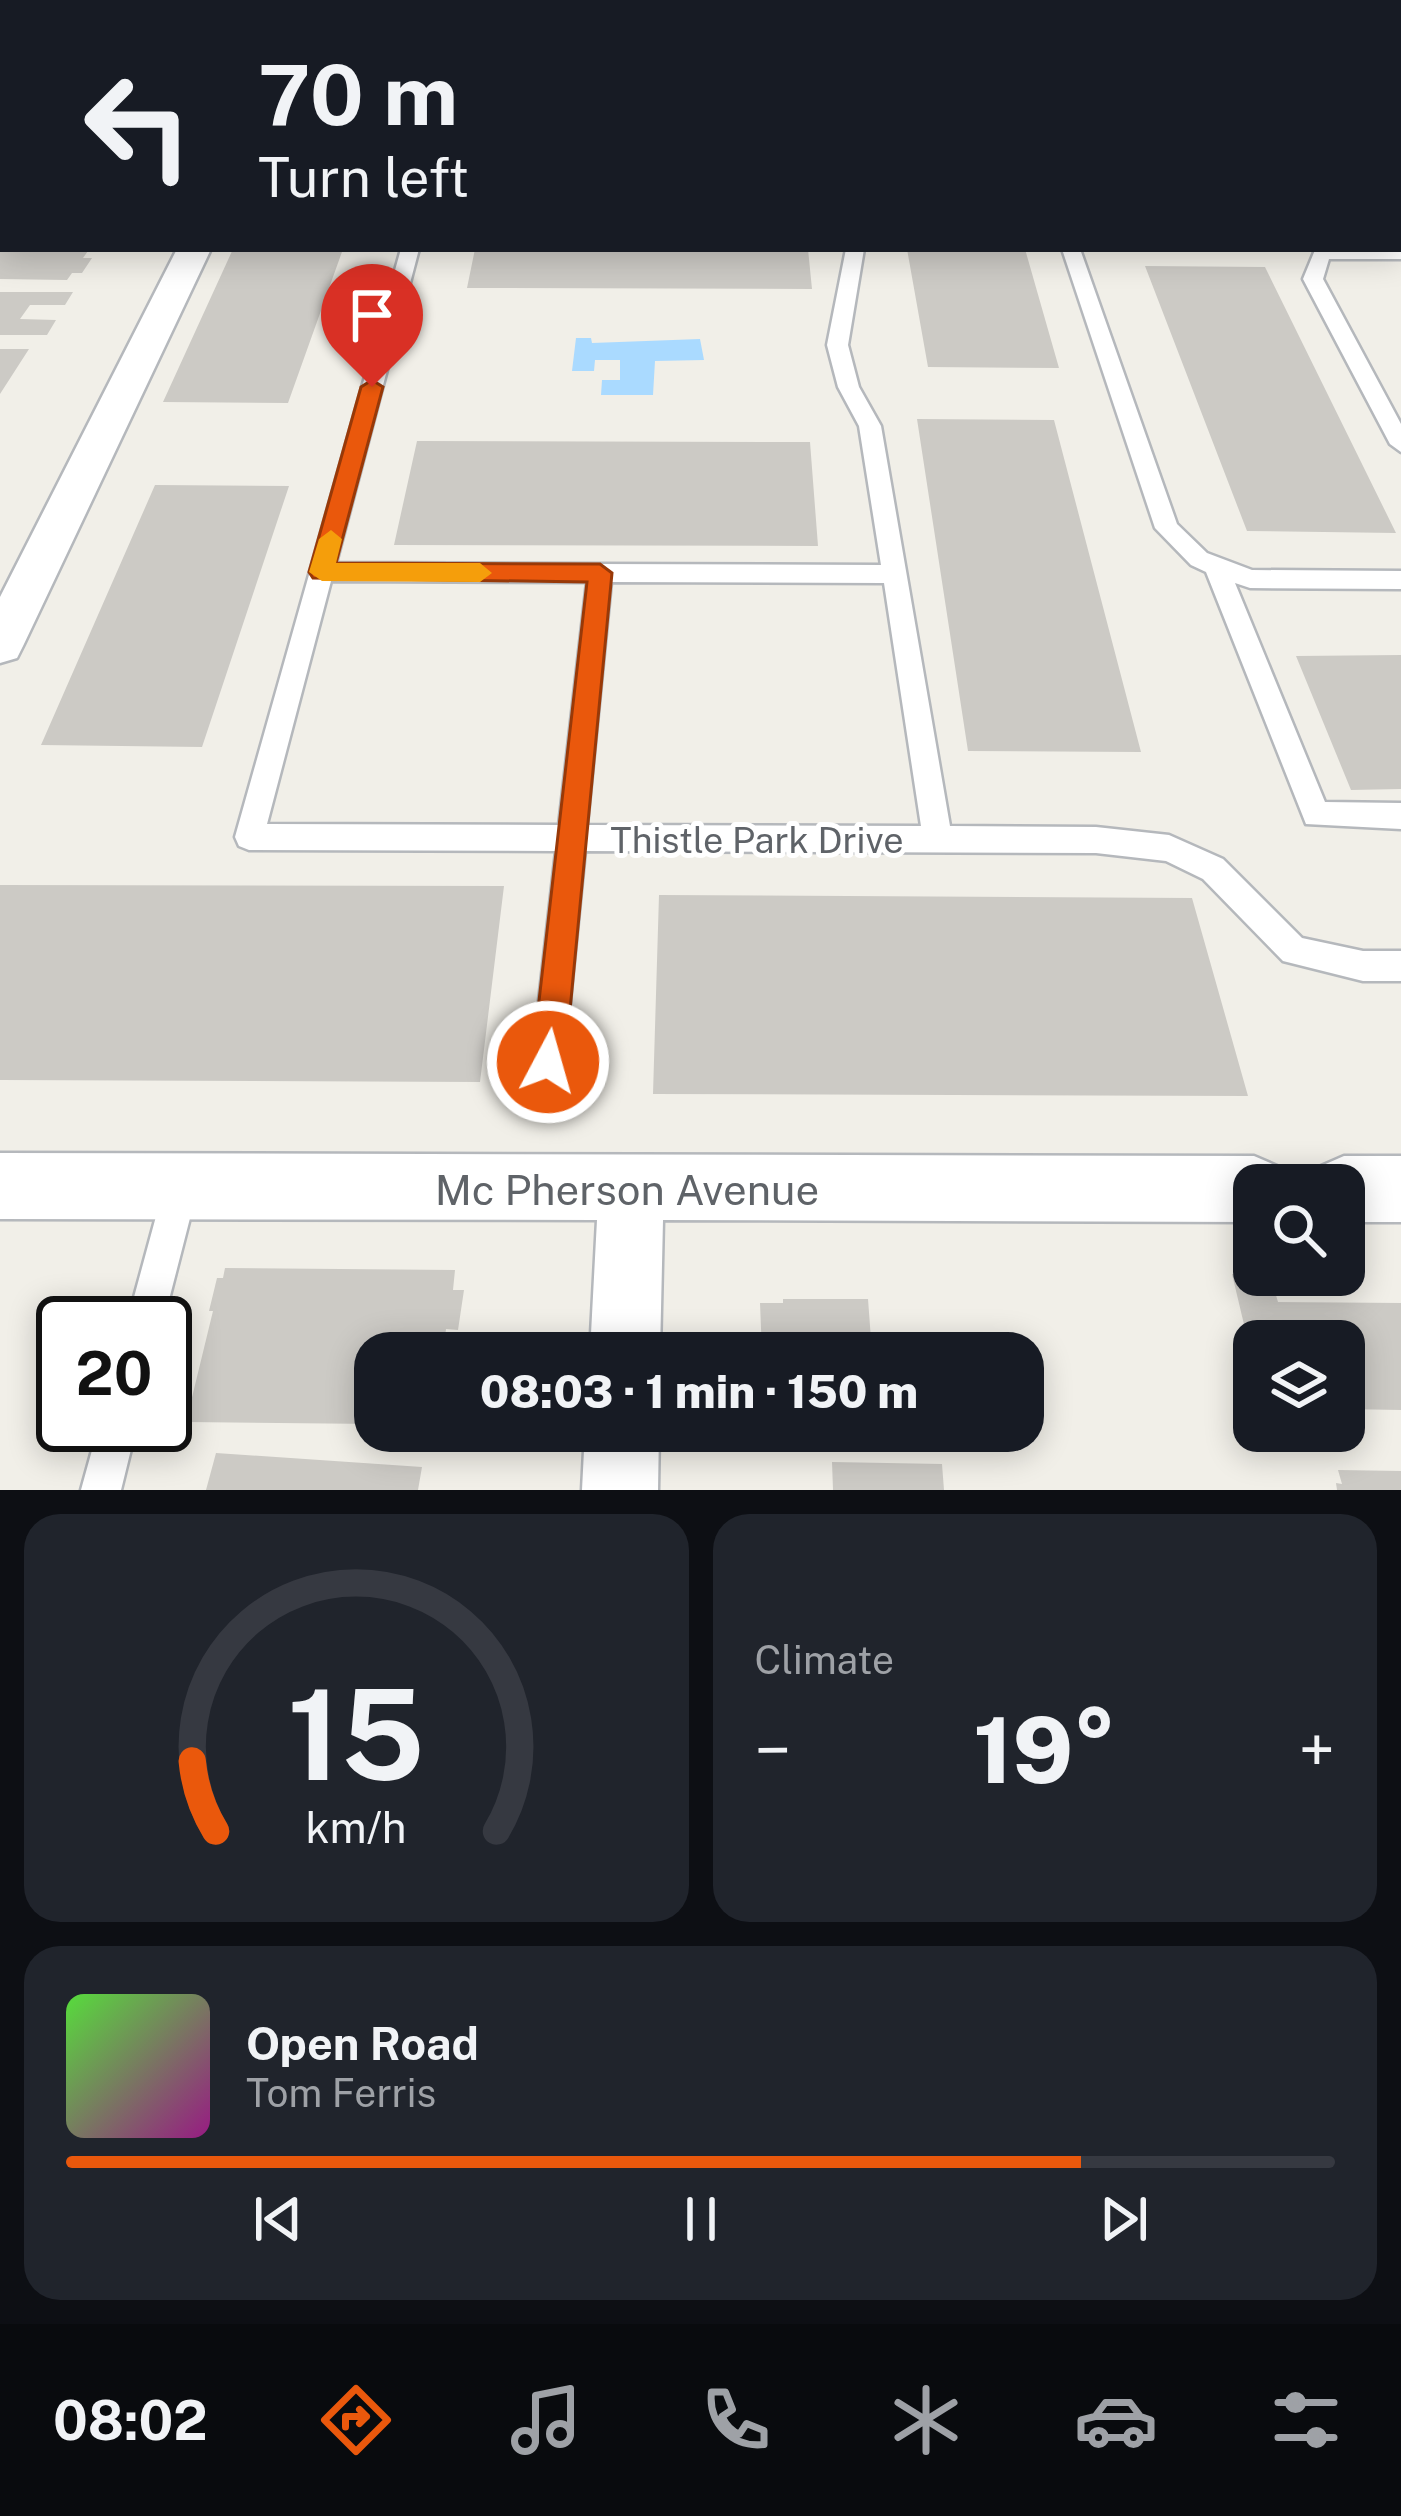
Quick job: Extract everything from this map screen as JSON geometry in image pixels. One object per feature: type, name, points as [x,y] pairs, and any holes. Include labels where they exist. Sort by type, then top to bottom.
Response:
[{"type":"street","points":[[0,644],[193,252]]},
{"type":"street","name":"Mc Pherson Avenue","points":[[0,1186],[1233,1189]]},
{"type":"street","points":[[1365,1189],[1401,1189]]},
{"type":"street","points":[[627,1332],[632,1190]]},
{"type":"street","points":[[620,1490],[621,1452]]},
{"type":"lane","name":"Thistle Park Drive","points":[[409,252],[249,837],[1096,841],[1168,848],[1213,869],[1294,951],[1364,966],[1401,966]]},
{"type":"lane","points":[[854,252],[856,279],[840,314],[838,347],[844,382],[870,426],[938,841]]},
{"type":"lane","points":[[1072,252],[1167,528],[1199,559],[1250,578],[1401,580]]},
{"type":"lane","points":[[1401,253],[1322,254],[1313,279],[1401,444]]},
{"type":"lane","points":[[1216,566],[1316,815],[1401,817]]},
{"type":"lane","points":[[322,572],[894,574]]},
{"type":"lane","points":[[548,1062],[600,573]]},
{"type":"lane","points":[[152,1296],[181,1187]]},
{"type":"lane","points":[[100,1490],[111,1452]]},
{"type":"water","points":[[576,338],[591,338],[592,343],[700,339],[704,360],[655,361],[653,395],[601,395],[602,380],[620,380],[620,360],[595,360],[594,371],[572,371]]},
{"type":"building","points":[[0,252],[87,252],[83,258],[92,258],[82,273],[72,273],[67,280],[0,279]]},
{"type":"building","points":[[232,252],[342,252],[288,403],[163,402]]},
{"type":"building","points":[[474,252],[808,252],[812,289],[467,288]]},
{"type":"building","points":[[908,252],[1026,252],[1059,368],[928,367]]},
{"type":"building","points":[[1145,266],[1265,267],[1396,533],[1247,531]]},
{"type":"building","points":[[0,292],[73,292],[65,305],[30,305],[20,319],[56,320],[47,335],[0,335]]},
{"type":"building","points":[[0,349],[29,349],[0,394]]},
{"type":"building","points":[[917,419],[1054,420],[1141,752],[968,751]]},
{"type":"building","points":[[417,441],[810,442],[818,546],[394,545]]},
{"type":"building","points":[[155,485],[289,486],[202,747],[41,745]]},
{"type":"building","points":[[1401,655],[1401,789],[1351,790],[1296,656]]},
{"type":"building","points":[[0,885],[504,886],[480,1082],[0,1080]]},
{"type":"building","points":[[659,895],[1192,898],[1248,1096],[653,1094]]},
{"type":"building","points":[[225,1268],[455,1270],[453,1290],[464,1290],[458,1330],[354,1332],[354,1424],[192,1422],[192,1397],[213,1311],[209,1311],[217,1278],[223,1278]]},
{"type":"building","points":[[1237,1296],[1276,1296],[1278,1302],[1401,1303],[1401,1410],[1365,1409],[1365,1320],[1243,1320]]},
{"type":"building","points":[[783,1299],[868,1299],[870,1332],[761,1332],[760,1303],[783,1303]]},
{"type":"building","points":[[216,1453],[422,1467],[418,1490],[206,1490]]},
{"type":"building","points":[[832,1462],[942,1464],[944,1490],[833,1490]]},
{"type":"building","points":[[1338,1470],[1401,1471],[1401,1490],[1337,1490],[1336,1483],[1342,1484]]},
{"type":"slow traffic","points":[[331,539],[322,572],[480,573]]},
{"type":"route","points":[[372,387],[322,572],[600,573],[548,1062]]}]
